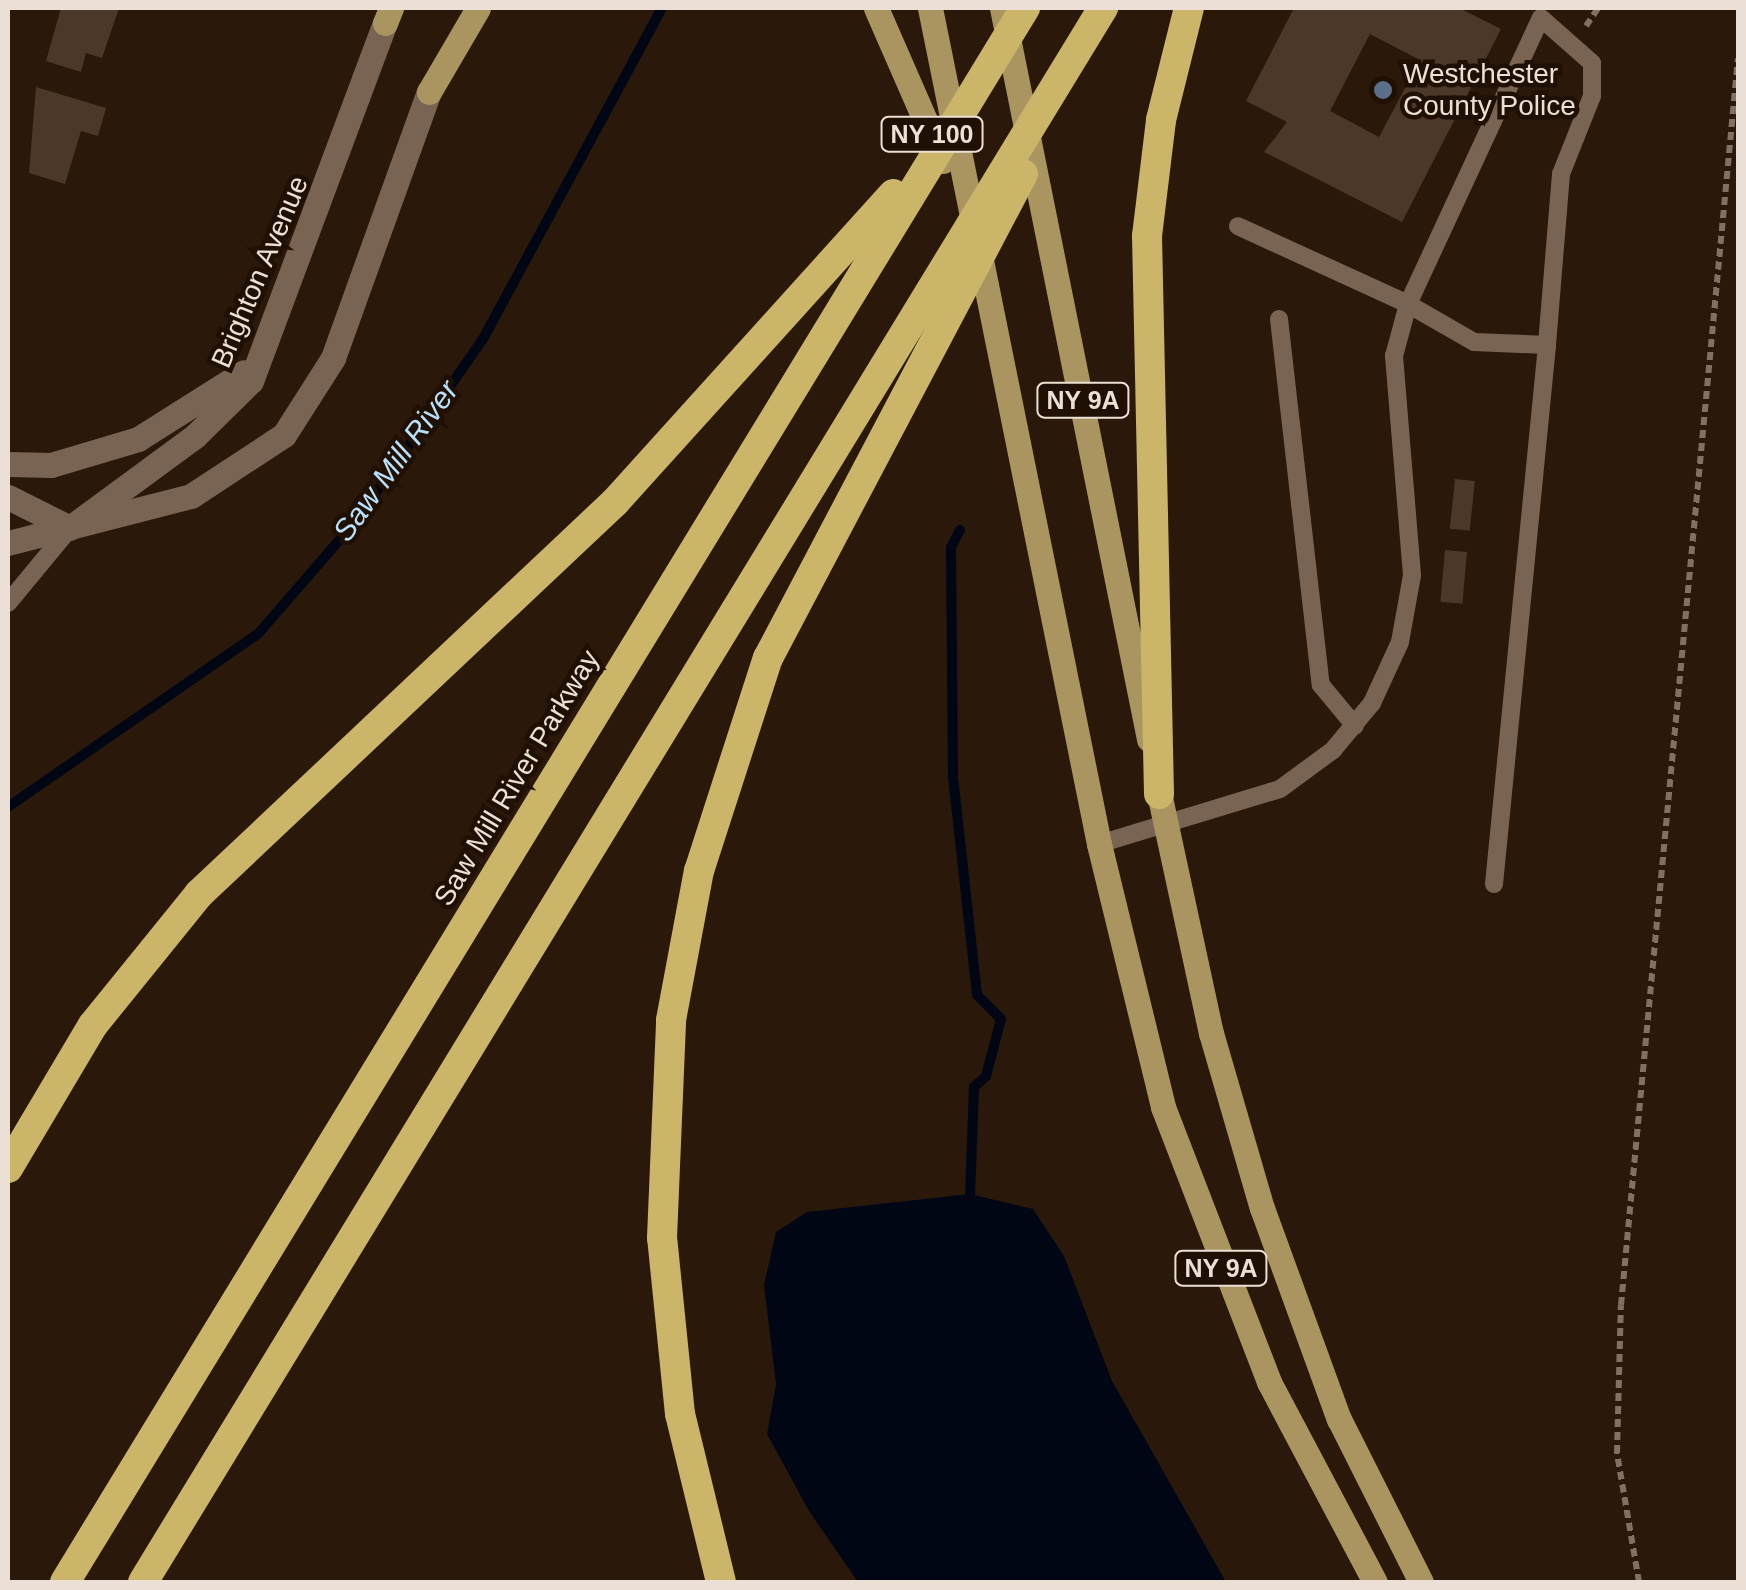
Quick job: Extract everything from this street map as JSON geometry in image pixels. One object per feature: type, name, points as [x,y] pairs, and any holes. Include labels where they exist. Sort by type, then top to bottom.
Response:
[{"type":"highway","name":"Saw Mill River Parkway","points":[[65,1582],[1025,8]]},
{"type":"highway","points":[[143,1582],[1103,8]]},
{"type":"highway","points":[[721,1582],[668,1325],[662,1192],[671,1020],[698,871],[746,715],[804,584],[899,408],[1103,8]]},
{"type":"highway","points":[[1159,794],[1146,254],[1161,120],[1188,8]]},
{"type":"highway","points":[[8,1168],[92,1025],[199,894],[615,502],[950,130]]},
{"type":"main road","points":[[8,544],[220,483],[298,418],[333,358],[458,8]]},
{"type":"main road","points":[[429,92],[478,8]]},
{"type":"main road","name":"NY 100","points":[[876,8],[982,264]]},
{"type":"main road","name":"NY 9A","points":[[930,8],[1099,844],[1147,1050],[1202,1223],[1269,1382],[1375,1582]]},
{"type":"main road","name":"NY 9A","points":[[1002,8],[1166,830],[1262,1208],[1340,1419],[1420,1582]]},
{"type":"main road","name":"Brighton Avenue","points":[[70,528],[219,415],[262,355],[388,13]]},
{"type":"main road","points":[[8,464],[51,466],[138,439],[262,355]]},
{"type":"main road","points":[[8,497],[70,528]]},
{"type":"lane","points":[[1494,884],[1561,174],[1596,80],[1592,62],[1541,18],[1523,8]]},
{"type":"lane","points":[[1099,844],[1166,830],[1280,789],[1355,726],[1400,642],[1412,576],[1394,356],[1408,304],[1541,18]]},
{"type":"lane","points":[[1238,226],[1408,304],[1474,342],[1547,345]]},
{"type":"lane","points":[[1279,319],[1321,686],[1355,726]]},
{"type":"lane","points":[[8,603],[70,528]]},
{"type":"path","points":[[1639,1582],[1617,1453],[1620,1305],[1738,58]]},
{"type":"shaded area","points":[[970,1194],[1033,1209],[1064,1256],[1112,1381],[1226,1582],[858,1582],[809,1511],[767,1434],[776,1384],[764,1285],[776,1232],[807,1212]]},
{"type":"building","points":[[61,8],[119,8],[102,58],[86,53],[81,72],[46,61]]},
{"type":"building","points":[[1294,8],[1459,8],[1501,29],[1402,222],[1264,152],[1287,122],[1246,101]],"holes":[[[1370,34],[1420,60],[1379,137],[1330,111]]]},
{"type":"building","points":[[36,87],[106,108],[98,136],[81,131],[65,184],[29,173]]},
{"type":"building","points":[[1455,479],[1475,481],[1470,531],[1450,529]]},
{"type":"building","points":[[1445,550],[1467,552],[1462,604],[1440,602]]},
{"type":"waterway","name":"Saw Mill River","points":[[8,807],[258,634],[356,521],[483,339],[662,8]]},
{"type":"waterway","points":[[960,530],[951,548],[953,777],[977,995],[1001,1019],[986,1076],[974,1087],[970,1194]]},
{"type":"place","name":"Westchester County Police","points":[[1383,90]]}]
